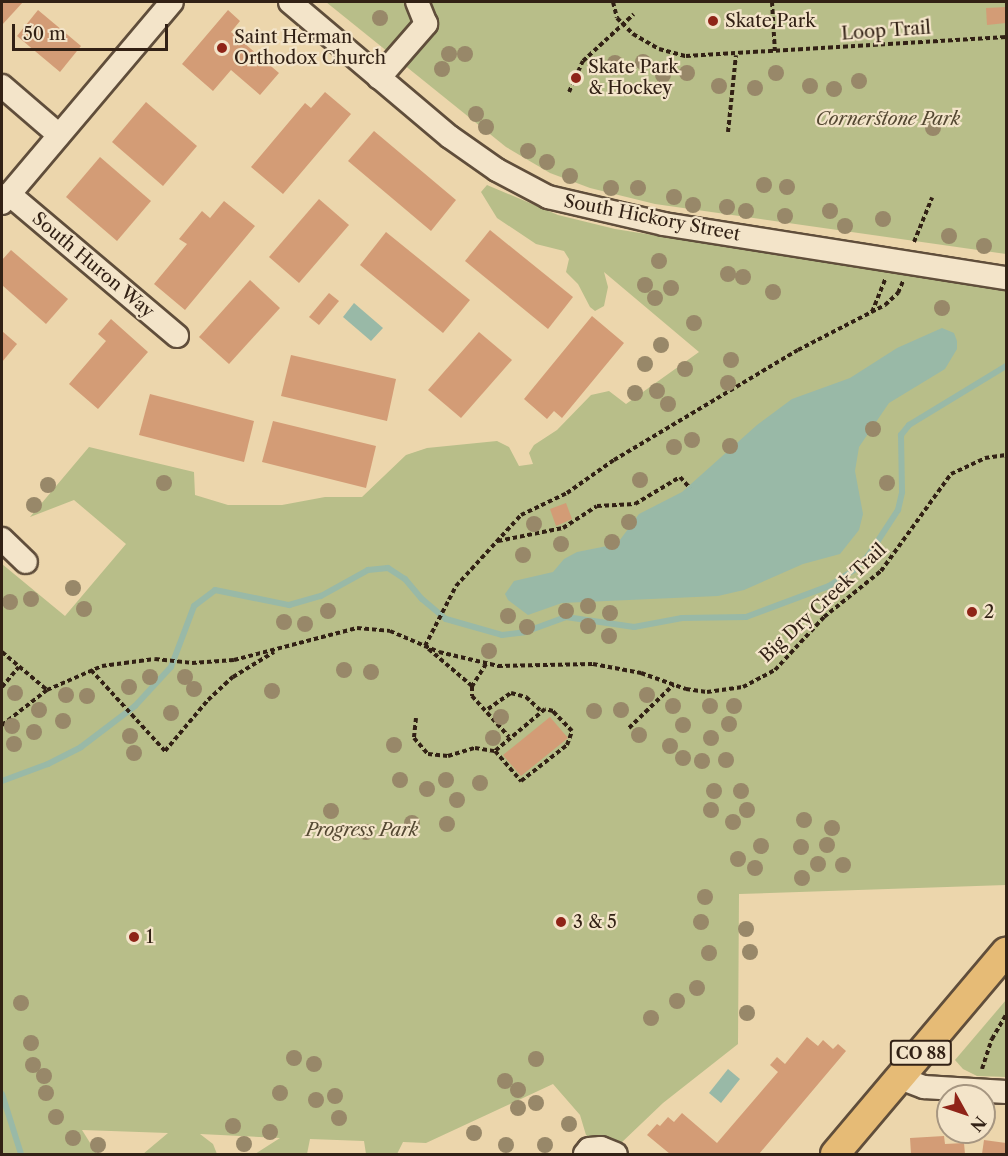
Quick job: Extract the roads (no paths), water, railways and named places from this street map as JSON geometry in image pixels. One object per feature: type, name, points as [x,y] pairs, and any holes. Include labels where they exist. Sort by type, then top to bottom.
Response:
[{"type":"main road","name":"CO 88","points":[[835,1155],[1006,952]]},
{"type":"street","points":[[5,199],[172,2]]},
{"type":"street","name":"South Hickory Street","points":[[290,2],[379,78],[483,161],[548,197],[641,220],[1006,278]]},
{"type":"street","points":[[379,78],[426,24],[417,2]]},
{"type":"street","points":[[2,86],[58,135]]},
{"type":"street","name":"South Huron Way","points":[[5,199],[177,336]]},
{"type":"street","points":[[2,539],[26,562]]},
{"type":"street","points":[[900,1078],[924,1087],[1006,1092]]},
{"type":"street","points":[[585,1155],[589,1149],[601,1148],[616,1155]]},
{"type":"waterway","points":[[2,781],[48,764],[81,747],[135,706],[171,667],[194,606],[215,590],[289,605],[321,596],[368,570],[388,568],[405,579],[422,599],[446,619],[502,635],[525,632],[566,617],[634,627],[682,618],[746,617],[829,586],[854,570],[868,556],[898,510],[902,492],[901,435],[909,425],[1006,366]]},
{"type":"waterway","points":[[2,1094],[21,1154]]},
{"type":"place","name":"Skate Park","points":[[713,21]]},
{"type":"place","name":"Saint Herman Orthodox Church","points":[[222,48]]},
{"type":"place","name":"Skate Park & Hockey","points":[[576,78]]},
{"type":"place","name":"2","points":[[972,612]]},
{"type":"place","name":"3 & 5","points":[[561,922]]},
{"type":"place","name":"1","points":[[134,937]]},
{"type":"park label","name":"Cornerstone Park","points":[[888,119]]},
{"type":"park label","name":"Progress Park","points":[[362,830]]}]
